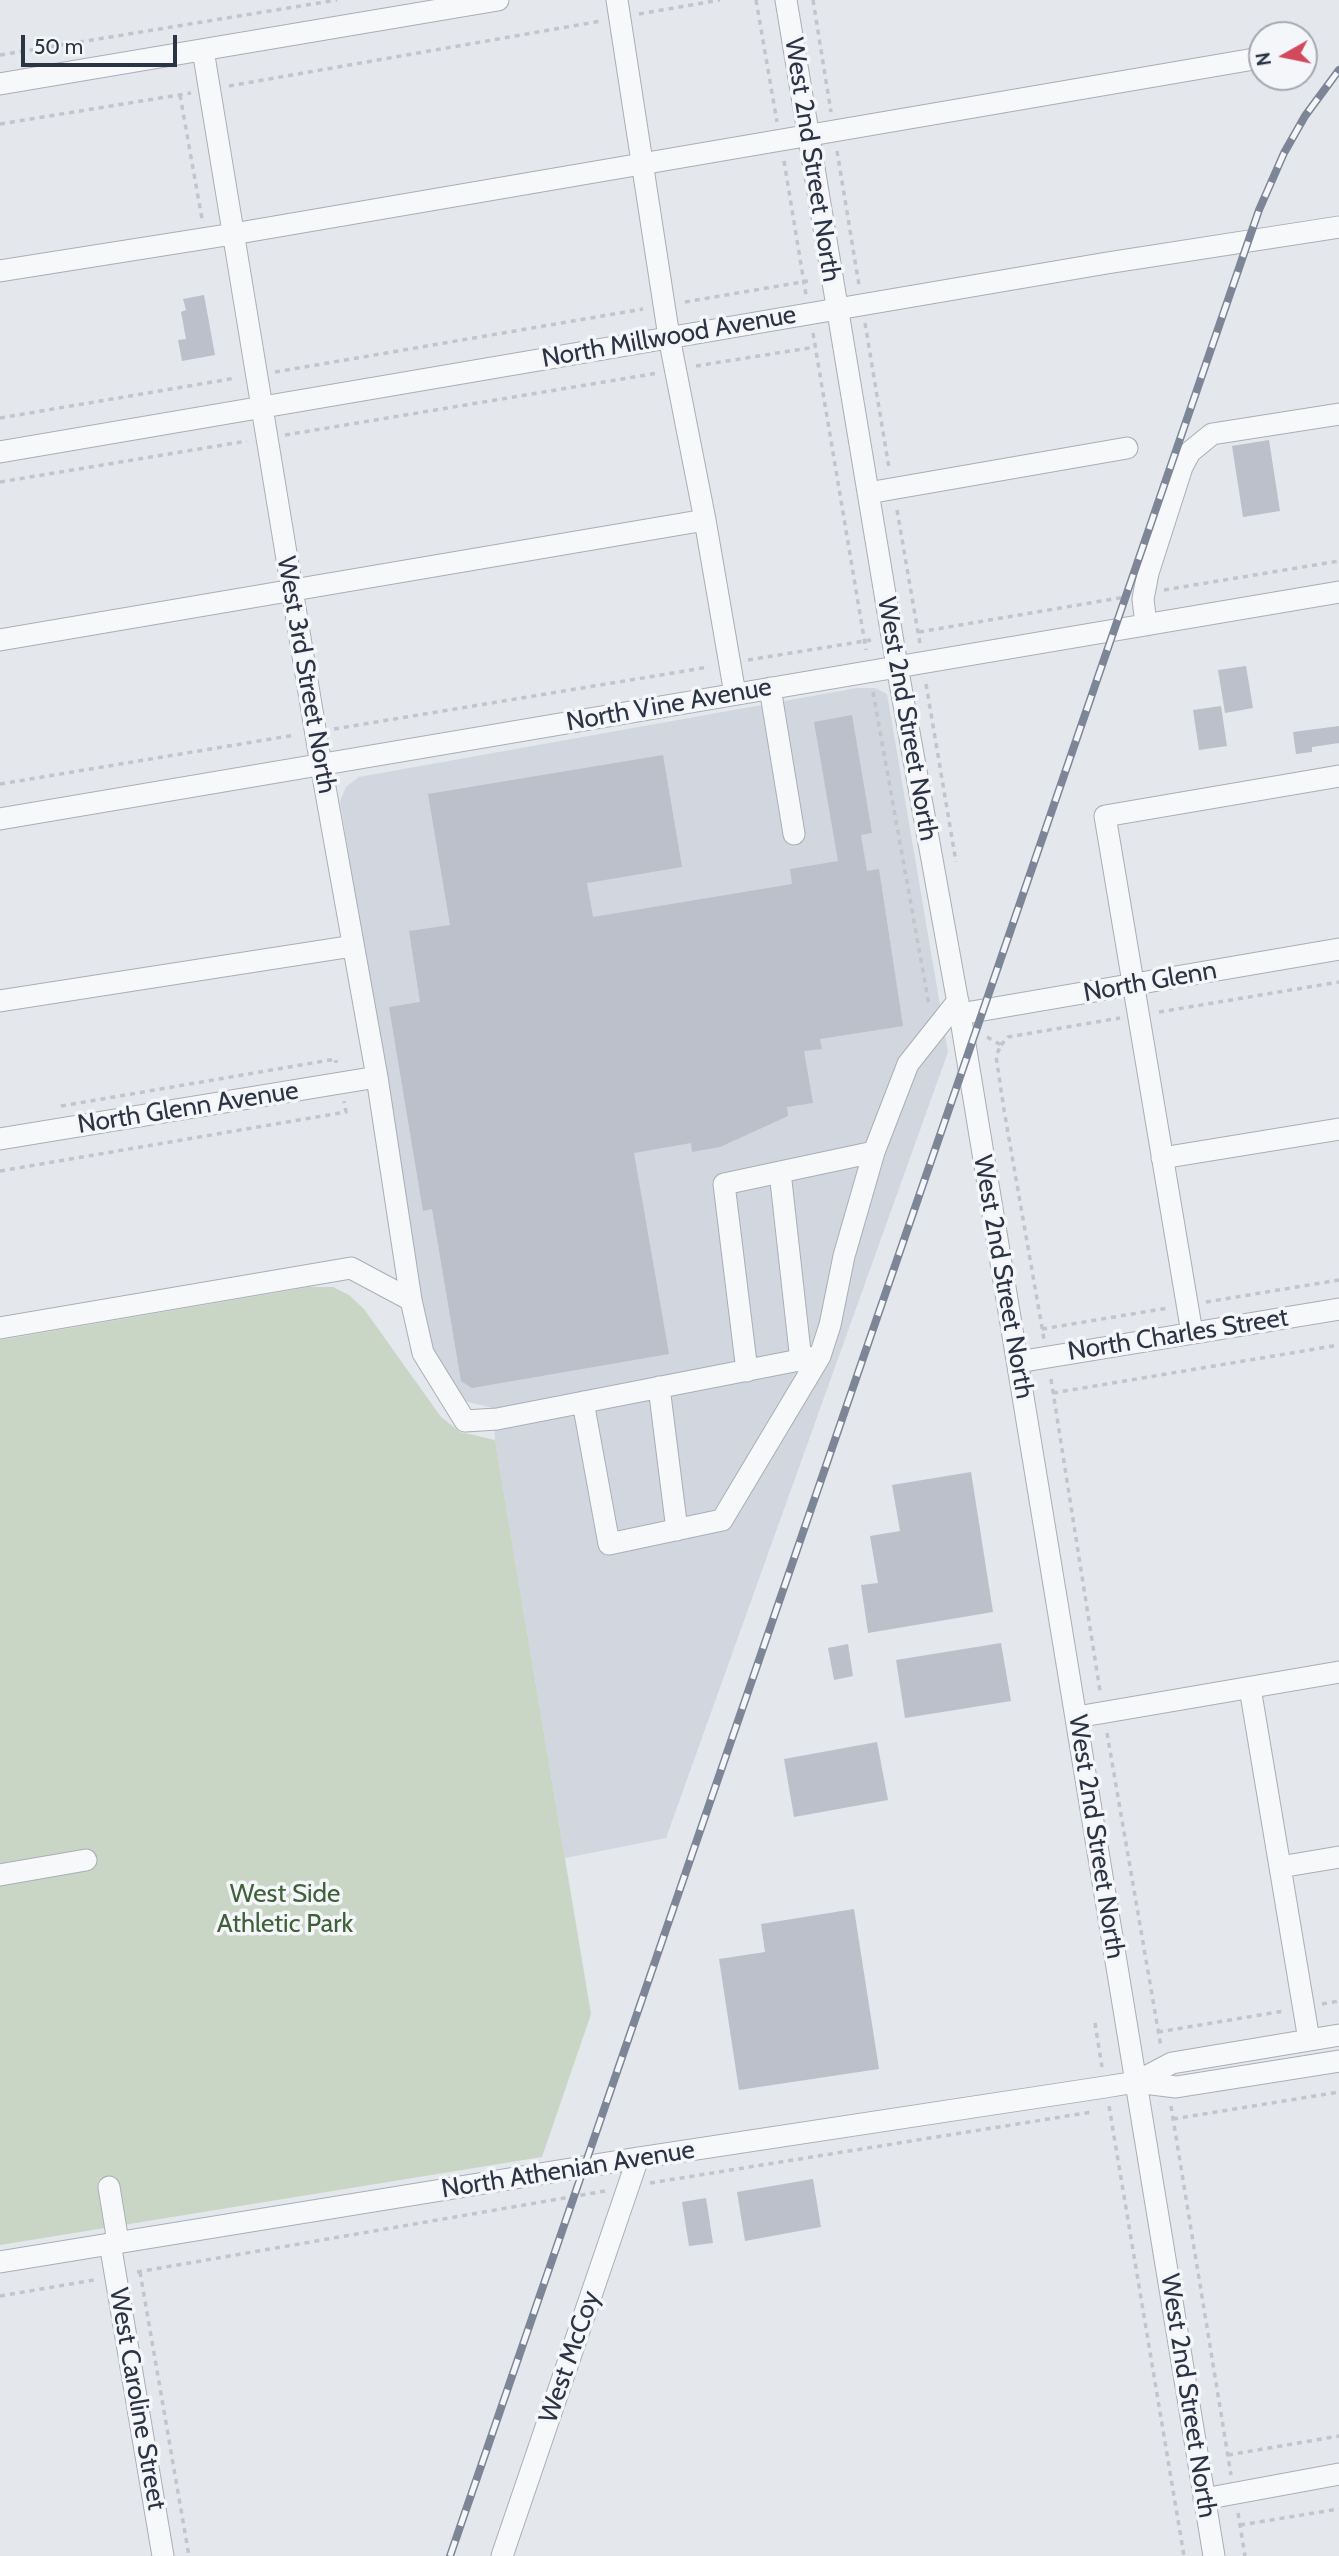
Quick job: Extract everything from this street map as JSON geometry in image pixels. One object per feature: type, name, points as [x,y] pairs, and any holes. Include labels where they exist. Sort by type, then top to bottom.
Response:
[{"type":"street","points":[[0,83],[498,0]]},
{"type":"street","name":"West 2nd Street North","points":[[786,0],[897,666],[959,1008],[1214,2556]]},
{"type":"street","points":[[618,9],[669,337],[705,520],[735,694]]},
{"type":"street","name":"West 3rd Street North","points":[[203,50],[315,732],[377,1077],[411,1300],[423,1353],[465,1421],[497,1419],[583,1402]]},
{"type":"street","points":[[0,271],[233,234],[1248,60]]},
{"type":"street","name":"North Millwood Avenue","points":[[0,452],[669,337],[1339,227]]},
{"type":"street","points":[[1146,625],[1143,599],[1148,573],[1182,467],[1190,452],[1212,434],[1339,414]]},
{"type":"street","points":[[868,494],[1127,448]]},
{"type":"street","points":[[0,640],[705,520]]},
{"type":"street","name":"North Vine Avenue","points":[[0,819],[1339,592]]},
{"type":"street","points":[[770,688],[794,834]]},
{"type":"street","points":[[1192,1333],[1105,816],[1339,776]]},
{"type":"street","points":[[0,1000],[353,946]]},
{"type":"street","name":"North Glenn","points":[[959,1008],[1132,985],[1339,949]]},
{"type":"street","points":[[810,1359],[583,1402],[609,1544],[722,1520],[830,1325],[844,1256],[874,1152],[908,1064],[934,1032],[959,1008]]},
{"type":"street","name":"North Glenn Avenue","points":[[0,1139],[377,1077]]},
{"type":"street","points":[[1162,1158],[1339,1129]]},
{"type":"street","points":[[747,1371],[724,1184],[874,1152]]},
{"type":"street","points":[[780,1172],[810,1359]]},
{"type":"street","points":[[0,1328],[351,1268],[411,1300]]},
{"type":"street","name":"North Charles Street","points":[[1018,1362],[1339,1309]]},
{"type":"street","points":[[659,1387],[677,1530]]},
{"type":"street","points":[[1077,1717],[1339,1672]]},
{"type":"street","points":[[1250,1688],[1309,2040]]},
{"type":"street","points":[[1279,1867],[1339,1857]]},
{"type":"street","points":[[0,1875],[86,1860]]},
{"type":"street","points":[[1339,2035],[1172,2063],[1166,2077],[1176,2087],[1339,2061]]},
{"type":"street","name":"North Athenian Avenue","points":[[0,2262],[638,2158],[1166,2077]]},
{"type":"street","name":"West McCoy","points":[[502,2556],[638,2158]]},
{"type":"street","name":"West Caroline Street","points":[[108,2187],[116,2276],[163,2556]]},
{"type":"street","points":[[1204,2499],[1339,2474]]},
{"type":"path","points":[[0,55],[337,0]]},
{"type":"path","points":[[0,124],[209,90],[618,9],[720,0]]},
{"type":"path","points":[[180,94],[203,225]]},
{"type":"path","points":[[0,418],[808,281]]},
{"type":"path","points":[[0,482],[815,347]]},
{"type":"path","points":[[0,784],[871,640]]},
{"type":"path","points":[[925,678],[956,862]]},
{"type":"path","points":[[873,687],[934,1032]]},
{"type":"path","points":[[1045,1342],[996,1056],[1008,1037],[1339,982]]},
{"type":"path","points":[[986,1037],[1002,1045]]},
{"type":"path","points":[[1054,1393],[1339,1345]]},
{"type":"path","points":[[1051,1379],[1103,1712],[1245,2556]]},
{"type":"path","points":[[1158,2032],[1339,2001]]},
{"type":"path","points":[[1095,2023],[1184,2556]]},
{"type":"path","points":[[1173,2119],[1339,2092]]},
{"type":"path","points":[[0,2296],[629,2187],[1096,2112]]},
{"type":"path","points":[[140,2272],[188,2556]]},
{"type":"path","points":[[1228,2455],[1339,2436]]},
{"type":"path","points":[[1240,2525],[1339,2509]]},
{"type":"shaded area","points":[[857,688],[875,688],[887,694],[948,1052],[666,1838],[565,1858],[495,1440],[493,1408],[456,1399],[426,1344],[340,801],[346,787],[359,777]]},
{"type":"green space","name":"West Side Athletic Park","points":[[309,1287],[333,1287],[349,1295],[364,1309],[441,1417],[460,1432],[495,1440],[591,2014],[542,2157],[0,2245],[0,1340]]},
{"type":"building","points":[[204,295],[215,355],[182,361],[178,340],[186,339],[181,312],[186,310],[183,299]]},
{"type":"building","points":[[1269,440],[1280,511],[1243,517],[1232,446]]},
{"type":"building","points":[[1246,666],[1253,708],[1225,713],[1218,670]]},
{"type":"building","points":[[1221,706],[1227,746],[1199,750],[1193,710]]},
{"type":"building","points":[[852,715],[872,833],[861,835],[867,871],[879,869],[903,1026],[820,1039],[822,1049],[804,1051],[813,1103],[787,1107],[788,1116],[720,1147],[692,1152],[691,1143],[634,1153],[669,1354],[472,1388],[461,1381],[432,1209],[423,1211],[389,1007],[420,1002],[409,931],[450,925],[428,794],[663,755],[682,867],[587,883],[593,917],[792,884],[790,869],[838,861],[814,722]]},
{"type":"building","points":[[1339,726],[1339,743],[1312,747],[1312,752],[1296,754],[1293,732]]},
{"type":"building","points":[[971,1472],[993,1612],[868,1633],[861,1585],[878,1583],[870,1536],[900,1531],[892,1485]]},
{"type":"building","points":[[1001,1643],[1011,1701],[905,1718],[896,1660]]},
{"type":"building","points":[[848,1644],[853,1676],[834,1680],[828,1648]]},
{"type":"building","points":[[877,1742],[888,1800],[794,1817],[784,1759]]},
{"type":"building","points":[[854,1909],[879,2069],[739,2090],[719,1959],[765,1952],[761,1924]]},
{"type":"building","points":[[813,2179],[821,2227],[745,2241],[737,2192]]},
{"type":"building","points":[[706,2198],[713,2243],[689,2246],[682,2202]]},
{"type":"railway","points":[[450,2556],[1259,210],[1284,153],[1305,116],[1339,70]]}]
